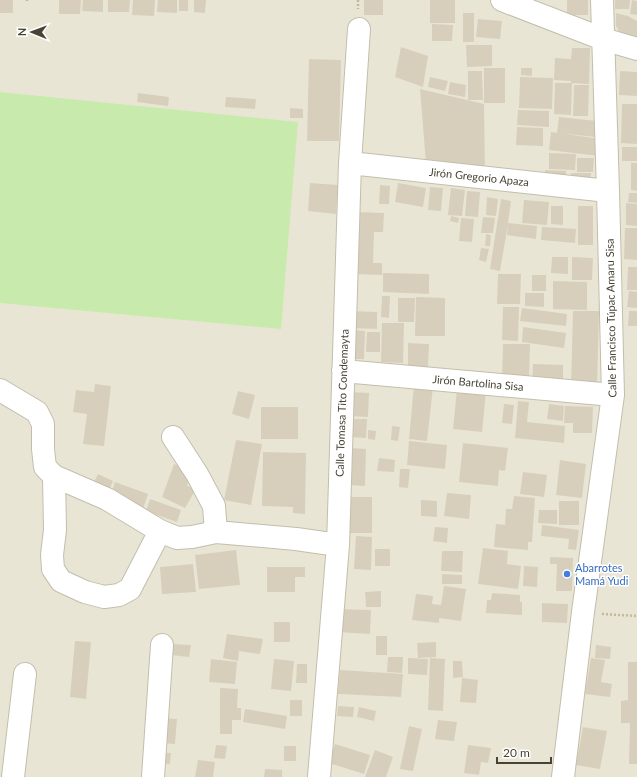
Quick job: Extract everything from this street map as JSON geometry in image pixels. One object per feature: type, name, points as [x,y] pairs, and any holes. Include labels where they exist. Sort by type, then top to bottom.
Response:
[{"type":"street","points":[[502,0],[603,39],[637,49]]},
{"type":"street","name":"Calle Francisco Túpac Amaru Sisa","points":[[563,777],[583,612],[613,395],[602,0]]},
{"type":"street","name":"Calle Tomasa Tito Condemayta","points":[[319,777],[338,545],[350,163],[359,29]]},
{"type":"street","name":"Jirón Gregorio Apaza","points":[[350,163],[608,191]]},
{"type":"street","name":"Jirón Bartolina Sisa","points":[[343,371],[613,395]]},
{"type":"street","points":[[0,390],[37,412],[43,424],[43,448],[46,467],[54,476],[106,499],[160,531],[177,538],[192,537],[216,532],[296,539],[338,545]]},
{"type":"street","points":[[172,437],[196,474],[214,506],[216,532]]},
{"type":"street","points":[[54,476],[55,530],[52,555],[53,569],[61,581],[85,592],[104,597],[119,595],[130,588],[160,531]]},
{"type":"street","points":[[153,777],[162,645]]},
{"type":"street","points":[[13,777],[25,674]]},
{"type":"path","points":[[583,612],[637,616]]},
{"type":"shaded area","points":[[0,0],[637,0],[637,777],[0,777]]},
{"type":"green space","points":[[0,92],[298,122],[281,329],[0,303]]},
{"type":"building","points":[[0,0],[13,0],[13,13],[0,13]]},
{"type":"building","points":[[59,0],[81,0],[80,14],[59,14]]},
{"type":"building","points":[[83,0],[103,0],[103,12],[82,11]]},
{"type":"building","points":[[108,0],[130,0],[129,12],[108,12]]},
{"type":"building","points":[[133,0],[155,0],[154,16],[132,15]]},
{"type":"building","points":[[158,0],[177,0],[177,13],[157,12]]},
{"type":"building","points":[[179,0],[188,0],[188,11],[179,11]]},
{"type":"building","points":[[194,0],[206,0],[205,13],[194,12]]},
{"type":"building","points":[[364,0],[383,0],[383,15],[364,15]]},
{"type":"building","points":[[430,0],[455,0],[455,23],[430,23]]},
{"type":"building","points":[[567,0],[588,0],[588,15],[567,15]]},
{"type":"building","points":[[615,0],[630,0],[629,9],[615,9]]},
{"type":"building","points":[[632,0],[637,1],[637,15],[630,14]]},
{"type":"building","points":[[463,13],[474,13],[474,42],[463,42]]},
{"type":"building","points":[[616,13],[628,16],[637,21],[637,40],[622,36],[616,26]]},
{"type":"building","points":[[478,19],[502,21],[500,39],[476,37]]},
{"type":"building","points":[[432,24],[453,25],[452,41],[432,41]]},
{"type":"building","points":[[466,45],[492,45],[492,66],[467,67]]},
{"type":"building","points":[[401,47],[428,56],[423,87],[395,77]]},
{"type":"building","points":[[572,48],[590,48],[589,84],[554,80],[555,58],[571,59]]},
{"type":"building","points":[[309,59],[341,60],[339,141],[307,141]]},
{"type":"building","points":[[484,68],[505,68],[505,103],[484,103]]},
{"type":"building","points":[[521,68],[532,68],[532,76],[521,75]]},
{"type":"building","points":[[468,71],[482,71],[483,100],[468,100]]},
{"type":"building","points":[[620,71],[637,72],[637,96],[619,95]]},
{"type":"building","points":[[430,77],[448,81],[445,91],[428,87]]},
{"type":"building","points":[[520,77],[553,78],[552,109],[519,108]]},
{"type":"building","points":[[450,82],[466,85],[465,97],[448,94]]},
{"type":"building","points":[[555,83],[572,83],[571,115],[554,114]]},
{"type":"building","points":[[574,85],[589,85],[588,116],[573,116]]},
{"type":"building","points":[[420,89],[484,104],[485,171],[426,164]]},
{"type":"building","points":[[138,93],[169,97],[168,106],[137,102]]},
{"type":"building","points":[[226,97],[256,99],[255,109],[225,107]]},
{"type":"building","points":[[622,104],[637,104],[637,144],[621,143]]},
{"type":"building","points":[[290,108],[303,109],[303,118],[290,118]]},
{"type":"building","points":[[518,110],[549,111],[549,127],[517,125]]},
{"type":"building","points":[[559,117],[597,121],[596,137],[557,133]]},
{"type":"building","points":[[517,127],[543,128],[543,146],[516,145]]},
{"type":"building","points":[[551,132],[601,139],[599,156],[549,150]]},
{"type":"building","points":[[622,147],[637,147],[637,161],[622,161]]},
{"type":"building","points":[[549,153],[576,154],[575,170],[549,169]]},
{"type":"building","points":[[577,158],[594,158],[593,172],[577,172]]},
{"type":"building","points":[[631,163],[637,163],[637,191],[631,190]]},
{"type":"building","points":[[545,170],[566,171],[566,183],[545,183]]},
{"type":"building","points":[[571,173],[591,173],[590,187],[570,186]]},
{"type":"building","points":[[310,183],[338,185],[336,214],[308,211]]},
{"type":"building","points":[[398,183],[426,188],[423,207],[395,202]]},
{"type":"building","points":[[380,185],[390,186],[389,204],[379,204]]},
{"type":"building","points":[[430,187],[443,188],[441,211],[428,210]]},
{"type":"building","points":[[451,188],[465,190],[462,216],[448,215]]},
{"type":"building","points":[[467,191],[480,192],[478,217],[465,216]]},
{"type":"building","points":[[629,193],[637,193],[637,203],[628,202]]},
{"type":"building","points":[[487,197],[498,199],[496,216],[486,215]]},
{"type":"building","points":[[501,199],[511,201],[508,223],[537,226],[536,239],[507,235],[508,224],[500,271],[490,269]]},
{"type":"building","points":[[524,200],[549,202],[547,225],[522,223]]},
{"type":"building","points":[[626,203],[637,204],[637,226],[626,225]]},
{"type":"building","points":[[551,206],[563,206],[563,225],[551,224]]},
{"type":"building","points":[[578,206],[593,206],[593,245],[578,245]]},
{"type":"building","points":[[356,212],[384,213],[383,232],[374,232],[373,263],[382,263],[382,275],[355,274]]},
{"type":"building","points":[[451,216],[459,218],[458,223],[450,221]]},
{"type":"building","points":[[483,217],[495,218],[493,233],[481,233]]},
{"type":"building","points":[[461,218],[474,219],[472,242],[459,241]]},
{"type":"building","points":[[542,227],[576,229],[575,243],[541,240]]},
{"type":"building","points":[[625,228],[637,228],[637,260],[624,259]]},
{"type":"building","points":[[486,234],[491,235],[490,246],[485,246]]},
{"type":"building","points":[[481,248],[489,249],[486,262],[479,260]]},
{"type":"building","points":[[552,257],[568,257],[568,274],[551,273]]},
{"type":"building","points":[[572,257],[593,258],[592,280],[572,280]]},
{"type":"building","points":[[628,267],[637,267],[637,290],[627,290]]},
{"type":"building","points":[[383,273],[429,274],[429,294],[383,292]]},
{"type":"building","points":[[498,274],[521,274],[520,304],[497,304]]},
{"type":"building","points":[[532,275],[546,275],[546,291],[532,291]]},
{"type":"building","points":[[553,281],[587,282],[587,310],[553,309]]},
{"type":"building","points":[[629,291],[637,292],[637,308],[627,307]]},
{"type":"building","points":[[525,293],[544,293],[544,307],[525,306]]},
{"type":"building","points":[[382,296],[390,296],[389,318],[381,317]]},
{"type":"building","points":[[416,297],[445,298],[445,336],[415,336]]},
{"type":"building","points":[[398,298],[415,298],[414,322],[398,322]]},
{"type":"building","points":[[503,307],[519,307],[518,341],[502,340]]},
{"type":"building","points":[[522,308],[567,314],[566,326],[520,321]]},
{"type":"building","points":[[351,311],[377,312],[377,329],[350,328]]},
{"type":"building","points":[[573,311],[599,311],[597,388],[571,388]]},
{"type":"building","points":[[629,311],[637,311],[637,326],[628,326]]},
{"type":"building","points":[[382,323],[404,323],[403,363],[381,362]]},
{"type":"building","points":[[523,327],[566,333],[564,348],[522,342]]},
{"type":"building","points":[[350,330],[365,331],[364,359],[349,359]]},
{"type":"building","points":[[367,332],[380,332],[380,352],[366,352]]},
{"type":"building","points":[[408,343],[429,344],[428,368],[408,367]]},
{"type":"building","points":[[503,344],[530,344],[529,377],[502,377]]},
{"type":"building","points":[[533,364],[563,365],[563,384],[532,383]]},
{"type":"building","points":[[95,384],[111,386],[104,446],[83,444],[87,414],[73,412],[76,390],[94,392]]},
{"type":"building","points":[[414,385],[433,387],[427,441],[409,439]]},
{"type":"building","points":[[457,389],[486,392],[482,432],[453,429]]},
{"type":"building","points":[[238,391],[255,395],[249,419],[232,414]]},
{"type":"building","points":[[349,392],[369,393],[368,417],[348,416]]},
{"type":"building","points":[[518,401],[529,402],[527,422],[565,426],[564,443],[515,438]]},
{"type":"building","points":[[504,404],[514,405],[512,424],[502,423]]},
{"type":"building","points":[[549,404],[564,406],[563,421],[547,419]]},
{"type":"building","points":[[565,406],[593,407],[592,433],[573,433],[573,423],[564,423]]},
{"type":"building","points":[[261,407],[298,407],[298,439],[261,439]]},
{"type":"building","points":[[350,419],[367,419],[366,438],[349,437]]},
{"type":"building","points":[[392,426],[400,427],[398,441],[391,440]]},
{"type":"building","points":[[368,430],[376,431],[375,440],[368,439]]},
{"type":"building","points":[[236,440],[262,444],[251,505],[224,500]]},
{"type":"building","points":[[409,441],[447,445],[445,469],[407,465]]},
{"type":"building","points":[[463,443],[508,448],[505,471],[499,470],[498,486],[459,482]]},
{"type":"building","points":[[349,448],[366,449],[365,486],[348,485]]},
{"type":"building","points":[[263,452],[306,453],[305,514],[293,513],[293,507],[262,506]]},
{"type":"building","points":[[379,458],[395,460],[394,472],[377,471]]},
{"type":"building","points":[[560,460],[586,464],[582,498],[556,495]]},
{"type":"building","points":[[174,464],[191,471],[187,486],[196,489],[185,508],[162,497]]},
{"type":"building","points":[[400,469],[410,469],[408,488],[399,487]]},
{"type":"building","points":[[523,472],[547,475],[544,497],[520,494]]},
{"type":"building","points":[[98,474],[113,481],[106,496],[91,488]]},
{"type":"building","points":[[115,482],[148,494],[143,509],[110,498]]},
{"type":"building","points":[[447,493],[471,495],[469,519],[444,516]]},
{"type":"building","points":[[514,496],[535,498],[532,542],[528,542],[528,550],[494,547],[496,524],[505,525],[506,509],[512,509]]},
{"type":"building","points":[[349,497],[372,497],[372,533],[349,533]]},
{"type":"building","points":[[150,499],[181,510],[177,522],[146,511]]},
{"type":"building","points":[[421,500],[437,501],[437,517],[421,516]]},
{"type":"building","points":[[559,501],[579,501],[579,525],[559,525]]},
{"type":"building","points":[[539,510],[557,510],[557,524],[538,523]]},
{"type":"building","points":[[542,525],[579,530],[576,550],[568,549],[569,539],[541,536]]},
{"type":"building","points":[[435,527],[448,528],[447,543],[433,541]]},
{"type":"building","points":[[356,536],[372,537],[371,570],[354,569]]},
{"type":"building","points":[[483,548],[508,551],[507,564],[521,566],[518,589],[478,584]]},
{"type":"building","points":[[375,549],[390,549],[390,566],[375,566]]},
{"type":"building","points":[[236,550],[240,585],[199,589],[195,555]]},
{"type":"building","points":[[442,551],[463,551],[462,572],[441,571]]},
{"type":"building","points":[[550,557],[573,558],[572,591],[556,591],[557,564],[550,564]]},
{"type":"building","points":[[193,564],[196,592],[162,594],[160,567]]},
{"type":"building","points":[[524,566],[538,567],[537,587],[523,586]]},
{"type":"building","points":[[267,567],[305,567],[305,577],[295,577],[295,592],[267,592]]},
{"type":"building","points":[[442,574],[462,575],[462,584],[442,584]]},
{"type":"building","points":[[444,586],[466,589],[461,621],[439,618],[439,623],[412,620],[416,594],[433,596],[432,604],[441,605]]},
{"type":"building","points":[[381,591],[381,607],[366,607],[365,592]]},
{"type":"building","points":[[492,593],[520,595],[520,602],[522,602],[522,615],[486,613],[487,600],[491,600]]},
{"type":"building","points":[[542,603],[568,604],[567,623],[542,622]]},
{"type":"building","points":[[338,609],[371,610],[370,634],[337,632]]},
{"type":"building","points":[[274,622],[290,622],[290,642],[274,642]]},
{"type":"building","points":[[227,634],[263,639],[260,654],[239,651],[238,661],[223,658]]},
{"type":"building","points":[[376,636],[387,636],[387,655],[376,655]]},
{"type":"building","points":[[75,641],[91,642],[86,699],[70,697]]},
{"type":"building","points":[[436,642],[436,657],[418,658],[417,643]]},
{"type":"building","points":[[171,644],[191,645],[189,657],[171,655]]},
{"type":"building","points":[[596,645],[611,647],[610,659],[595,658]]},
{"type":"building","points":[[388,657],[403,657],[402,673],[387,672]]},
{"type":"building","points":[[408,658],[428,659],[427,675],[408,674]]},
{"type":"building","points":[[430,658],[445,659],[443,711],[428,710]]},
{"type":"building","points":[[591,658],[605,660],[601,682],[612,684],[610,697],[585,694]]},
{"type":"building","points":[[211,659],[237,662],[235,684],[209,682]]},
{"type":"building","points":[[274,659],[294,661],[291,691],[271,689]]},
{"type":"building","points":[[453,661],[462,661],[463,677],[453,678]]},
{"type":"building","points":[[628,662],[637,662],[637,764],[629,764],[630,723],[621,723],[621,701],[628,700]]},
{"type":"building","points":[[297,664],[307,664],[307,683],[296,683]]},
{"type":"building","points":[[340,670],[403,674],[401,697],[338,694]]},
{"type":"building","points":[[462,678],[478,680],[476,703],[460,702]]},
{"type":"building","points":[[220,688],[238,689],[237,708],[241,708],[241,720],[232,720],[232,734],[220,734]]},
{"type":"building","points":[[290,700],[302,700],[302,716],[290,716]]},
{"type":"building","points":[[338,706],[354,707],[353,717],[337,716]]},
{"type":"building","points":[[359,707],[376,711],[374,721],[357,717]]},
{"type":"building","points":[[245,709],[287,716],[285,729],[243,722]]},
{"type":"building","points":[[162,718],[177,719],[175,744],[160,743]]},
{"type":"building","points":[[438,720],[457,722],[454,741],[435,739]]},
{"type":"building","points":[[409,726],[422,729],[413,771],[400,769]]},
{"type":"building","points":[[583,727],[607,731],[600,769],[576,765]]},
{"type":"building","points":[[335,744],[370,755],[364,774],[329,763]]},
{"type":"building","points":[[216,745],[227,746],[225,759],[214,758]]},
{"type":"building","points":[[468,745],[491,748],[488,763],[481,762],[479,775],[464,773]]},
{"type":"building","points":[[284,746],[296,746],[296,761],[284,761]]},
{"type":"building","points":[[375,750],[393,757],[386,777],[365,777]]},
{"type":"building","points":[[155,752],[171,753],[170,764],[154,763]]},
{"type":"building","points":[[198,760],[215,762],[213,777],[195,777]]},
{"type":"building","points":[[265,769],[282,770],[282,777],[264,777]]},
{"type":"place","name":"Abarrotes Mamá Yudi","points":[[567,574]]}]
